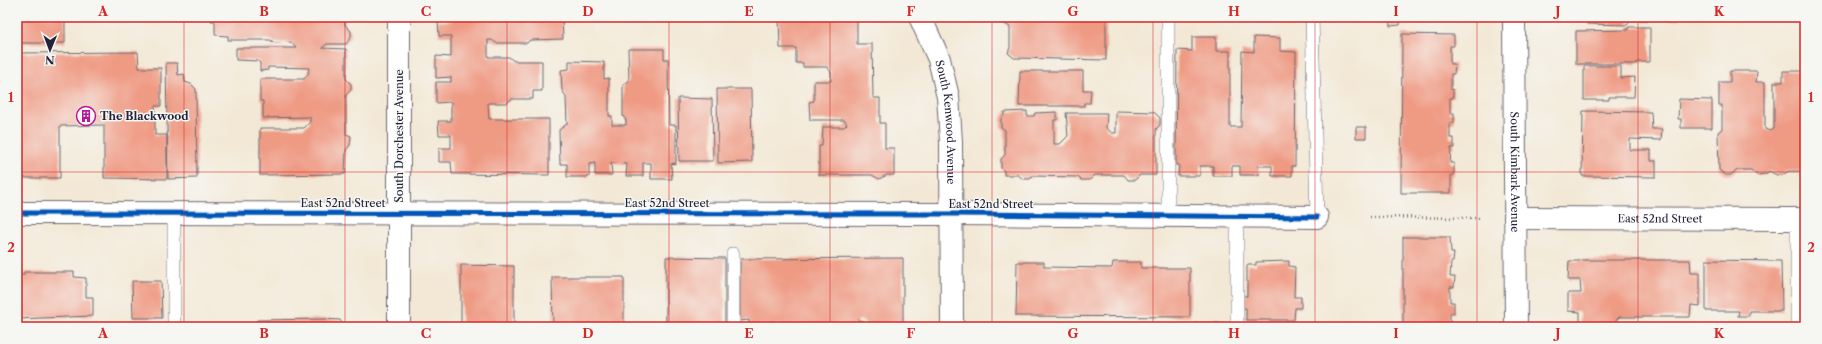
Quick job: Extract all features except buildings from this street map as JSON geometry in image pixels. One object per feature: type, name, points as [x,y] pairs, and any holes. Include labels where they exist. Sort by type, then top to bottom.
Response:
[{"type":"street","name":"South Dorchester Avenue","points":[[399,17],[399,327]]},
{"type":"street","name":"South Kenwood Avenue","points":[[920,17],[939,59],[948,97],[951,141],[952,327]]},
{"type":"street","name":"South Kimbark Avenue","points":[[1514,17],[1516,327]]},
{"type":"street","name":"East 52nd Street","points":[[17,213],[952,214],[1317,217]]},
{"type":"street","name":"East 52nd Street","points":[[1515,218],[1801,219]]},
{"type":"lane","points":[[1168,17],[1168,215]]},
{"type":"lane","points":[[1312,17],[1317,217]]},
{"type":"lane","points":[[174,213],[174,327]]},
{"type":"lane","points":[[1237,216],[1237,327]]},
{"type":"lane","points":[[1797,327],[1801,219]]},
{"type":"lane","points":[[733,254],[733,327]]},
{"type":"path","points":[[1370,217],[1480,218]]},
{"type":"cycle path","points":[[17,213],[952,214],[1317,217]]},
{"type":"place","name":"The Blackwood","points":[[86,116]]}]
